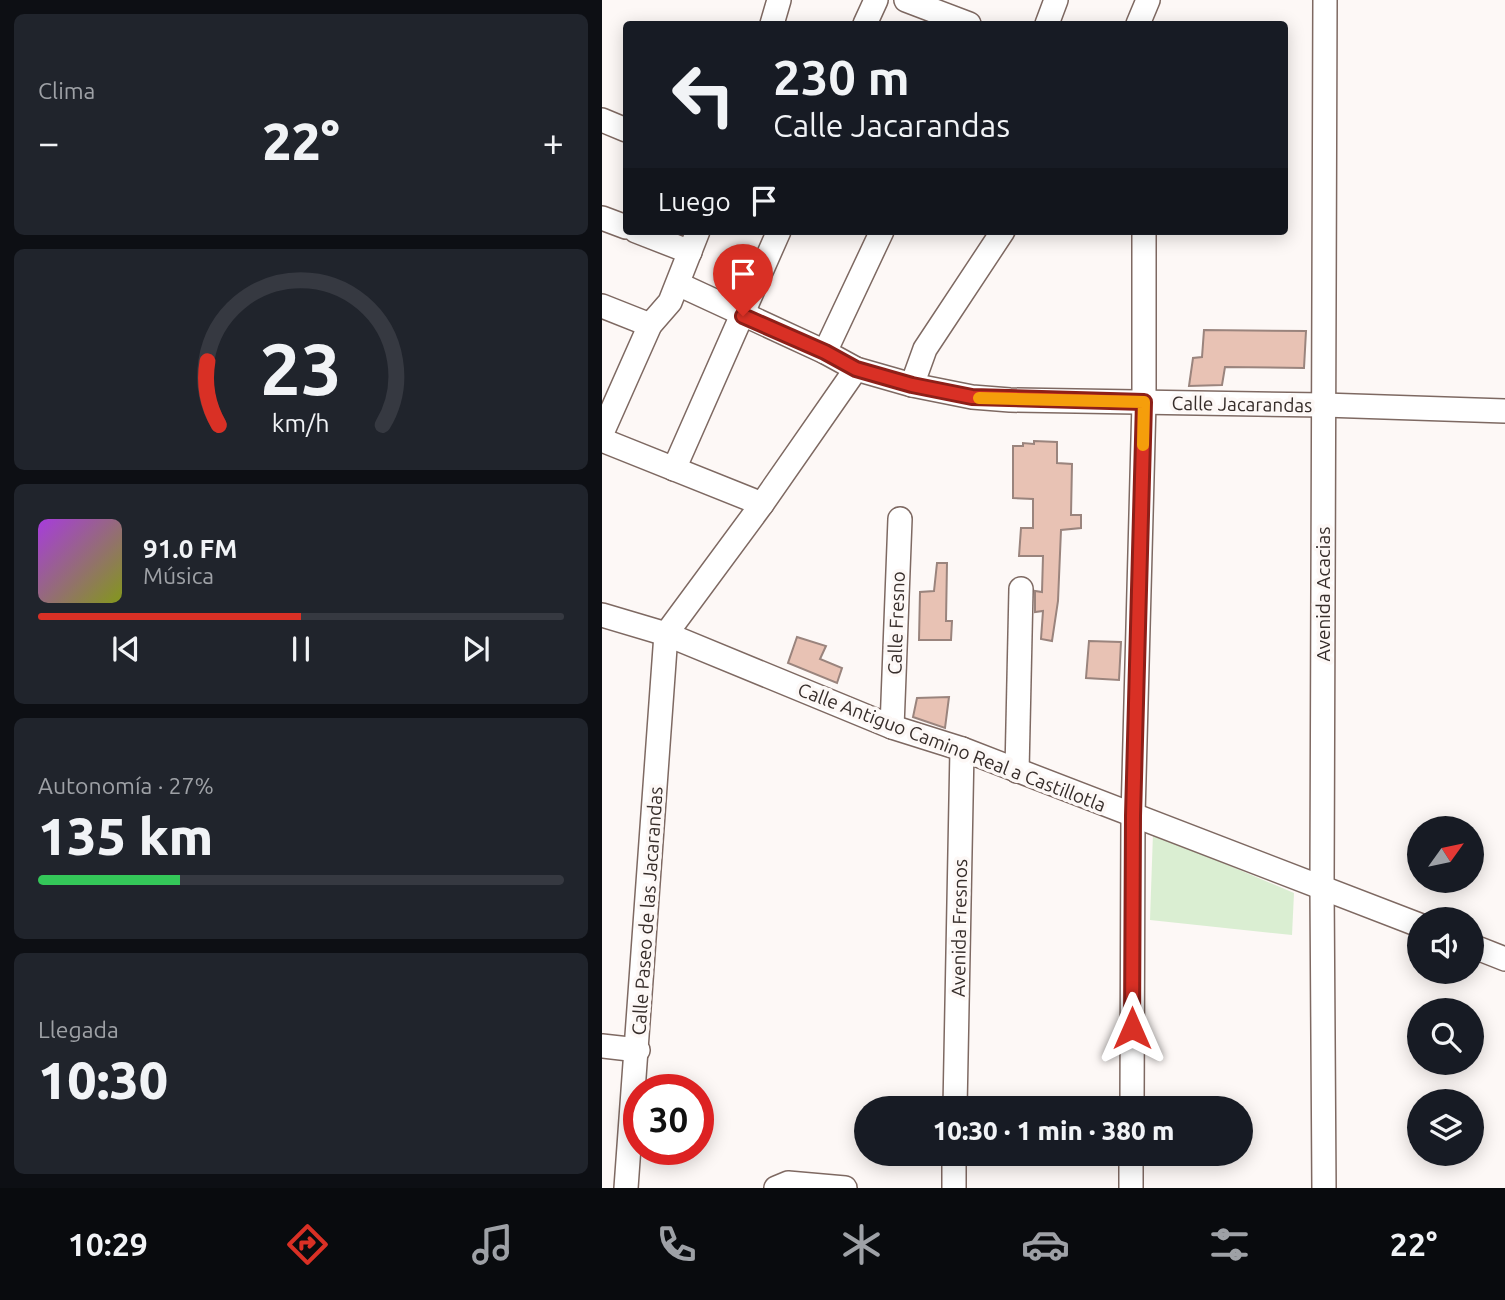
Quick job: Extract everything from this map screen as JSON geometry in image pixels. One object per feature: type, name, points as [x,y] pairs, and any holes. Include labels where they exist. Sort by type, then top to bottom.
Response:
[{"type":"street","points":[[773,21],[779,0]]},
{"type":"street","points":[[866,21],[876,0]]},
{"type":"street","points":[[906,0],[964,15]]},
{"type":"street","points":[[1048,21],[1056,0]]},
{"type":"street","points":[[1139,21],[1148,0]]},
{"type":"street","name":"Avenida Acacias","points":[[1324,1188],[1322,886],[1325,0]]},
{"type":"street","points":[[602,120],[623,129]]},
{"type":"street","points":[[602,218],[623,226]]},
{"type":"street","points":[[602,433],[607,406],[650,325],[670,302],[694,242],[657,235]]},
{"type":"street","points":[[674,469],[777,235]]},
{"type":"street","points":[[825,352],[879,235]]},
{"type":"street","points":[[912,385],[925,349],[1000,235]]},
{"type":"street","points":[[1132,1096],[1133,816],[1144,402],[1144,235]]},
{"type":"street","name":"Calle Jacarandas","points":[[678,284],[856,369],[912,385],[972,397],[1505,411]]},
{"type":"street","points":[[602,306],[650,325]]},
{"type":"street","points":[[666,634],[762,504],[856,369]]},
{"type":"street","points":[[602,440],[762,504]]},
{"type":"street","name":"Calle Fresno","points":[[892,727],[900,519]]},
{"type":"street","points":[[1017,771],[1021,589]]},
{"type":"street","name":"Calle Antiguo Camino Real a Castillotla","points":[[602,615],[666,634],[892,727],[962,749],[1407,920]]},
{"type":"street","name":"Calle Paseo de las Jacarandas","points":[[626,1188],[666,634]]},
{"type":"street","name":"Avenida Fresnos","points":[[955,1096],[962,749]]},
{"type":"street","points":[[1484,951],[1505,959]]},
{"type":"street","points":[[602,1046],[638,1050]]},
{"type":"street","points":[[954,1166],[954,1188]]},
{"type":"street","points":[[1131,1166],[1131,1188]]},
{"type":"street","points":[[776,1188],[788,1183],[845,1188]]},
{"type":"green space","points":[[1153,833],[1294,893],[1292,935],[1150,920]]},
{"type":"building","points":[[1204,330],[1306,331],[1304,368],[1225,367],[1222,385],[1189,386],[1193,358],[1202,357]]},
{"type":"building","points":[[1034,441],[1057,442],[1057,463],[1072,464],[1071,515],[1081,515],[1081,528],[1061,530],[1058,601],[1052,641],[1041,639],[1043,611],[1035,612],[1035,591],[1042,592],[1043,556],[1019,556],[1021,528],[1033,528],[1033,499],[1013,498],[1013,446],[1034,444]]},
{"type":"building","points":[[937,563],[947,563],[946,621],[952,621],[951,640],[919,640],[920,592],[934,591]]},
{"type":"building","points":[[797,637],[826,646],[820,659],[842,668],[837,683],[788,663]]},
{"type":"building","points":[[1089,641],[1121,642],[1119,680],[1086,678]]},
{"type":"building","points":[[949,697],[945,728],[913,717],[917,698]]},
{"type":"slow traffic","points":[[979,398],[1144,402],[1143,445]]},
{"type":"route","points":[[743,316],[825,352],[856,369],[912,385],[972,397],[1010,400],[1144,402],[1133,816],[1132,1028]]}]
